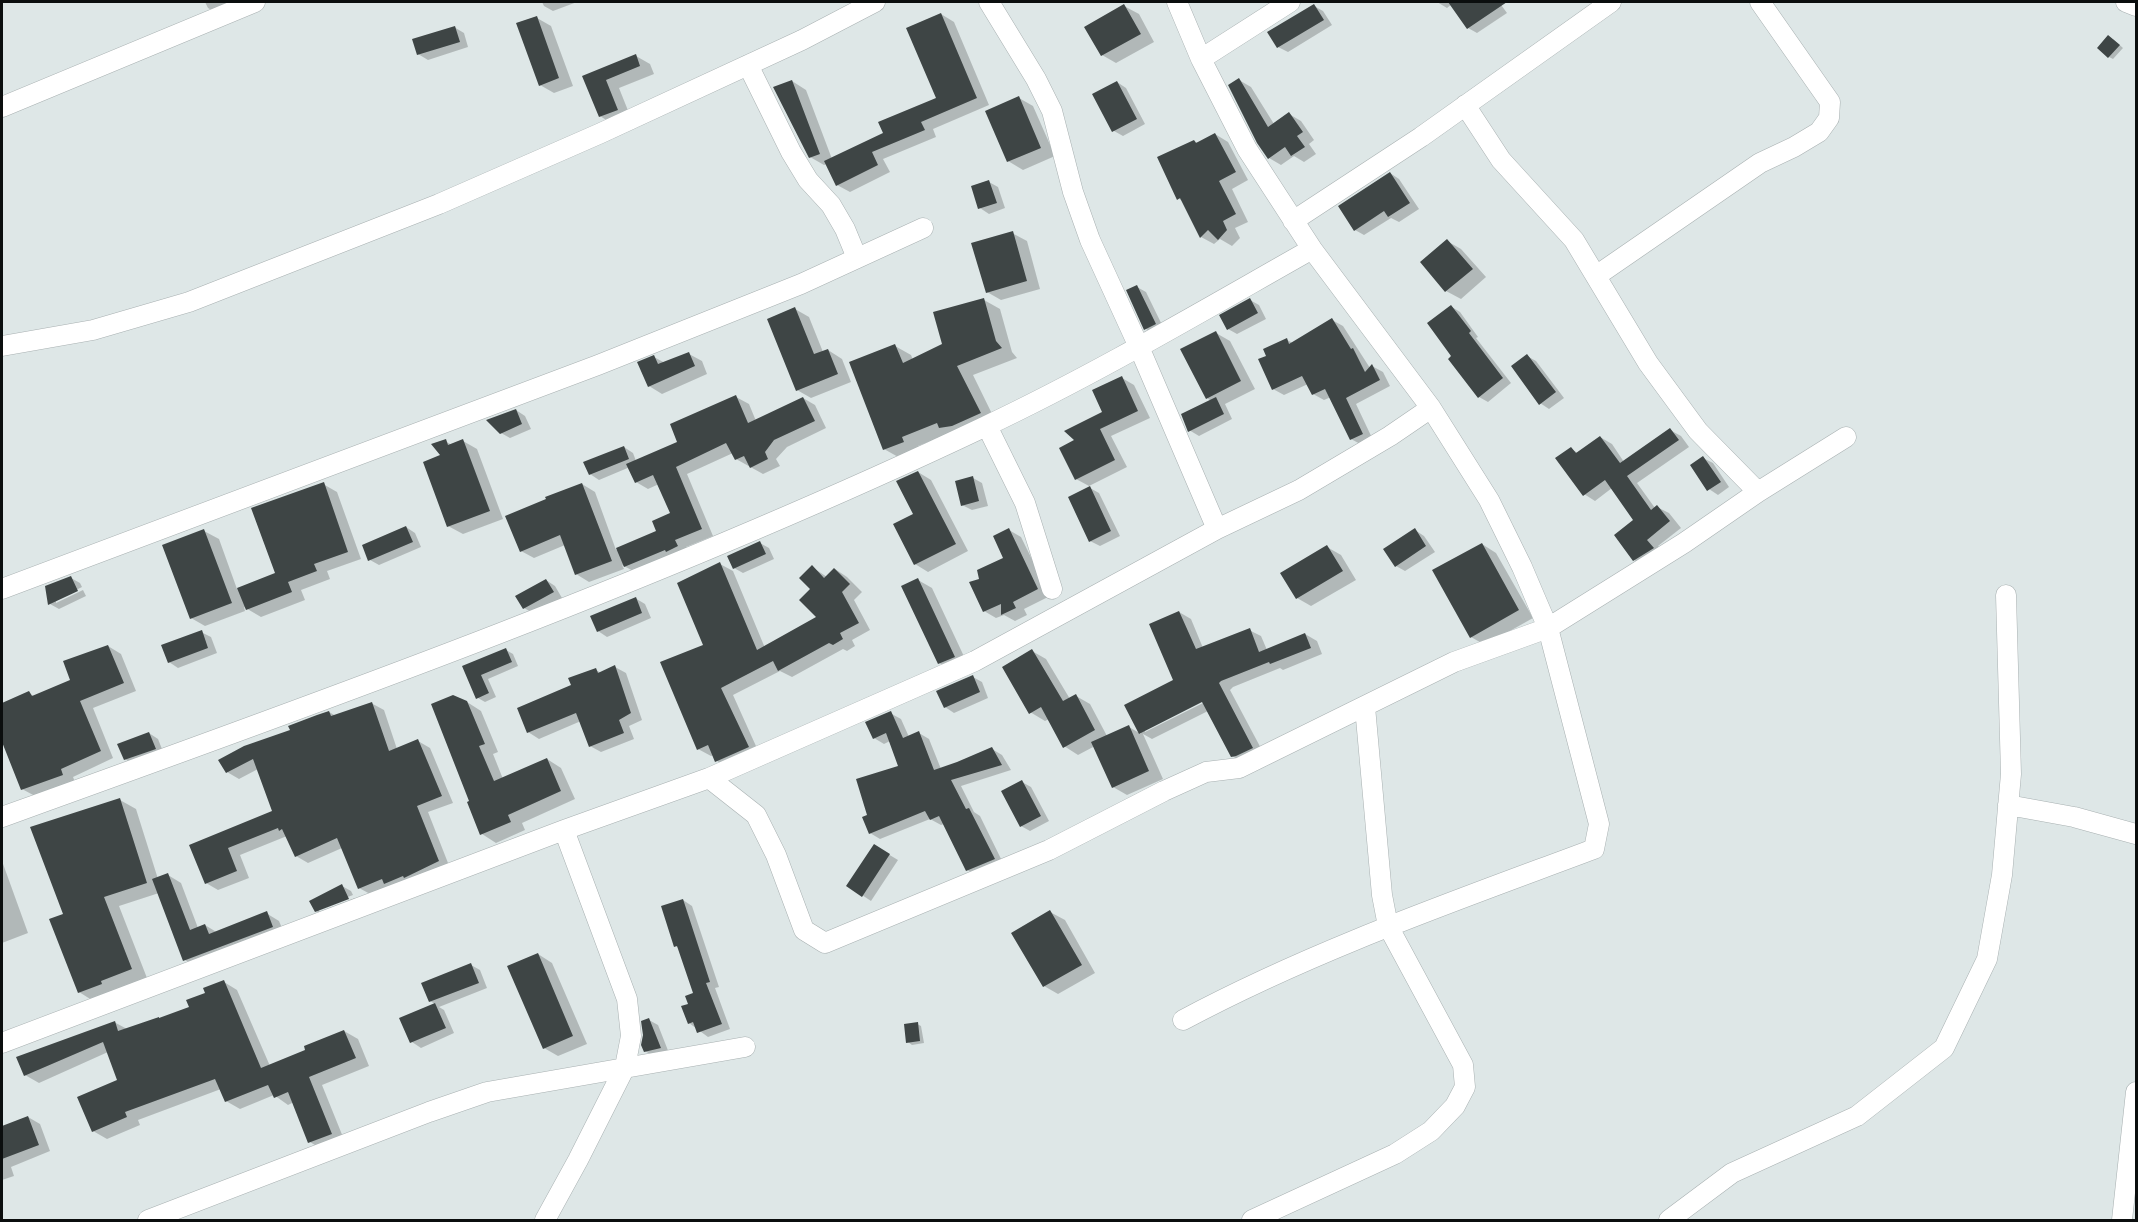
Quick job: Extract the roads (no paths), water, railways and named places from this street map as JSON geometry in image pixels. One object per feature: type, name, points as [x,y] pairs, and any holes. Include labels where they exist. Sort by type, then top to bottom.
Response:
[{"type":"street","points":[[2,107],[255,2]]},
{"type":"street","points":[[2,346],[93,330],[189,302],[439,204],[601,133],[802,40],[875,2]]},
{"type":"street","points":[[989,2],[1036,79],[1052,111],[1073,192],[1090,240],[1139,347],[1217,529]]},
{"type":"street","points":[[1177,2],[1201,59],[1247,149],[1312,249],[1431,408],[1489,500],[1522,567],[1548,628],[1599,824],[1594,849],[1388,926],[1234,993],[1183,1020]]},
{"type":"street","points":[[1201,59],[1290,2]]},
{"type":"street","points":[[1293,221],[1421,137],[1611,2]]},
{"type":"street","points":[[1596,276],[1760,163],[1819,132],[1829,118],[1830,102],[1760,2]]},
{"type":"street","points":[[2126,2],[2136,6]]},
{"type":"street","points":[[748,65],[791,152],[808,180],[831,205],[845,229],[857,258]]},
{"type":"street","points":[[1465,105],[1501,160],[1574,240],[1648,363],[1692,423],[1758,492]]},
{"type":"street","points":[[2,589],[598,365],[801,284],[923,228]]},
{"type":"street","points":[[2,817],[464,647],[727,541],[863,483],[987,426],[1139,347],[1312,249]]},
{"type":"street","points":[[2,1043],[709,777],[975,661],[1217,529],[1299,490],[1390,436],[1431,408]]},
{"type":"street","points":[[987,426],[1025,503],[1052,589]]},
{"type":"street","points":[[709,777],[756,816],[776,855],[804,930],[825,943],[1049,850],[1206,772],[1239,768],[1454,662],[1548,628],[1684,543],[1758,492],[1846,437]]},
{"type":"street","points":[[1669,1221],[1732,1173],[1857,1116],[1944,1048],[1987,959],[2002,875],[2010,774],[2006,595]]},
{"type":"street","points":[[1252,1221],[1404,1148],[1431,1131],[1455,1106],[1465,1087],[1463,1065],[1388,926],[1382,895],[1365,707]]},
{"type":"street","points":[[2008,805],[2074,817],[2136,834]]},
{"type":"street","points":[[545,1221],[625,1067],[631,1036],[627,999],[564,830]]},
{"type":"street","points":[[148,1221],[429,1112],[487,1092],[746,1047]]},
{"type":"street","points":[[2122,1221],[2136,1092]]}]
